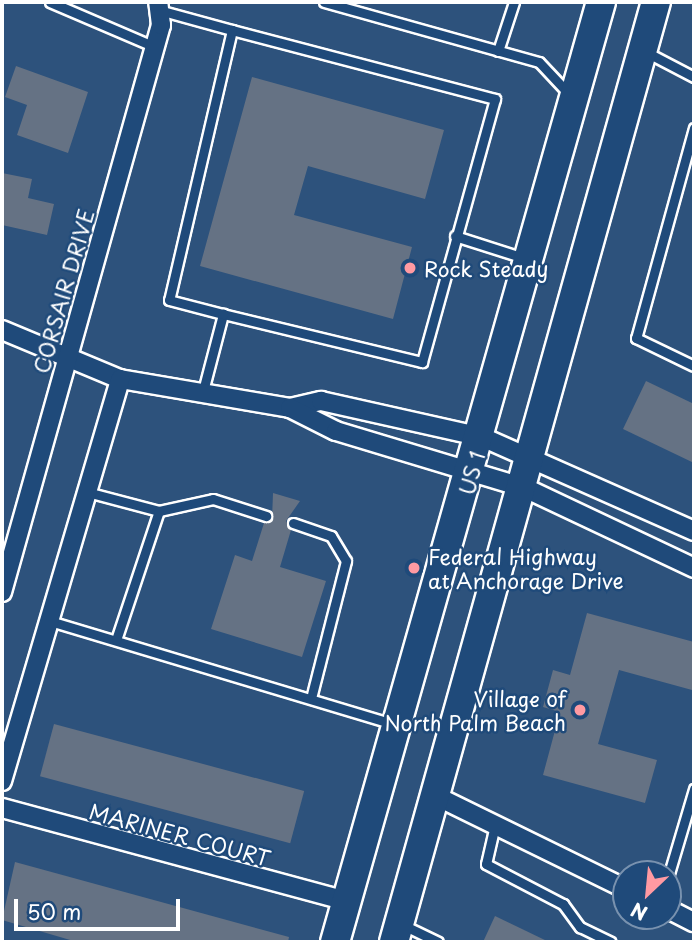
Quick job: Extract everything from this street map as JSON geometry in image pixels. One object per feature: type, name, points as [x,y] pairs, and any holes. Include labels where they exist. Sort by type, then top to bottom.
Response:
[{"type":"main road","name":"US 1","points":[[335,942],[473,469],[528,259],[601,2]]},
{"type":"main road","points":[[397,933],[525,488],[648,20]]},
{"type":"street","name":"CORSAIR DRIVE","points":[[2,592],[155,47],[158,6]]},
{"type":"street","points":[[2,330],[66,361],[120,379],[203,391],[290,408],[336,431],[473,469],[525,488],[694,568]]},
{"type":"street","points":[[2,780],[120,379]]},
{"type":"street","points":[[290,408],[321,401],[482,437],[694,531]]},
{"type":"street","points":[[436,796],[612,882]]},
{"type":"street","name":"MARINER COURT","points":[[2,808],[347,901]]},
{"type":"lane","points":[[50,2],[155,47]]},
{"type":"lane","points":[[324,2],[539,62],[574,99]]},
{"type":"lane","points":[[498,51],[514,2]]},
{"type":"lane","points":[[158,6],[232,30],[495,99],[422,362],[169,300],[232,30]]},
{"type":"lane","points":[[648,20],[694,77]]},
{"type":"lane","points":[[694,128],[636,338],[694,366]]},
{"type":"lane","points":[[455,236],[528,259]]},
{"type":"lane","points":[[203,391],[223,314]]},
{"type":"lane","points":[[88,492],[159,511],[213,499],[266,516]]},
{"type":"lane","points":[[116,640],[159,511]]},
{"type":"lane","points":[[293,523],[331,536],[346,561],[311,698]]},
{"type":"lane","points":[[50,621],[397,725]]},
{"type":"lane","points":[[673,860],[694,789]]},
{"type":"lane","points":[[495,825],[486,864],[563,904],[580,927],[611,942]]},
{"type":"lane","points":[[397,933],[438,942]]},
{"type":"building","points":[[16,66],[88,92],[68,153],[17,135],[27,105],[5,97]]},
{"type":"building","points":[[252,77],[444,130],[425,199],[308,166],[294,215],[412,247],[393,319],[200,266]]},
{"type":"building","points":[[2,173],[32,179],[28,198],[54,204],[47,235],[2,225]]},
{"type":"building","points":[[646,381],[694,404],[694,463],[623,429]]},
{"type":"building","points":[[273,493],[300,501],[286,521],[291,530],[280,567],[326,581],[302,657],[211,629],[235,555],[252,561],[264,523],[272,519]]},
{"type":"building","name":"Village of North Palm Beach","points":[[587,613],[694,642],[692,690],[619,670],[598,744],[657,760],[645,803],[543,775],[560,712],[543,707],[553,670],[570,675]]},
{"type":"building","points":[[54,724],[304,791],[290,843],[40,776]]},
{"type":"building","points":[[15,862],[289,937],[288,942],[77,942],[2,920]]},
{"type":"building","points":[[495,916],[549,942],[483,942]]},
{"type":"place","name":"Rock Steady","points":[[410,268]]},
{"type":"place","name":"Federal Highway at Anchorage Drive","points":[[414,568]]},
{"type":"place","name":"Village of North Palm Beach","points":[[580,710]]}]
